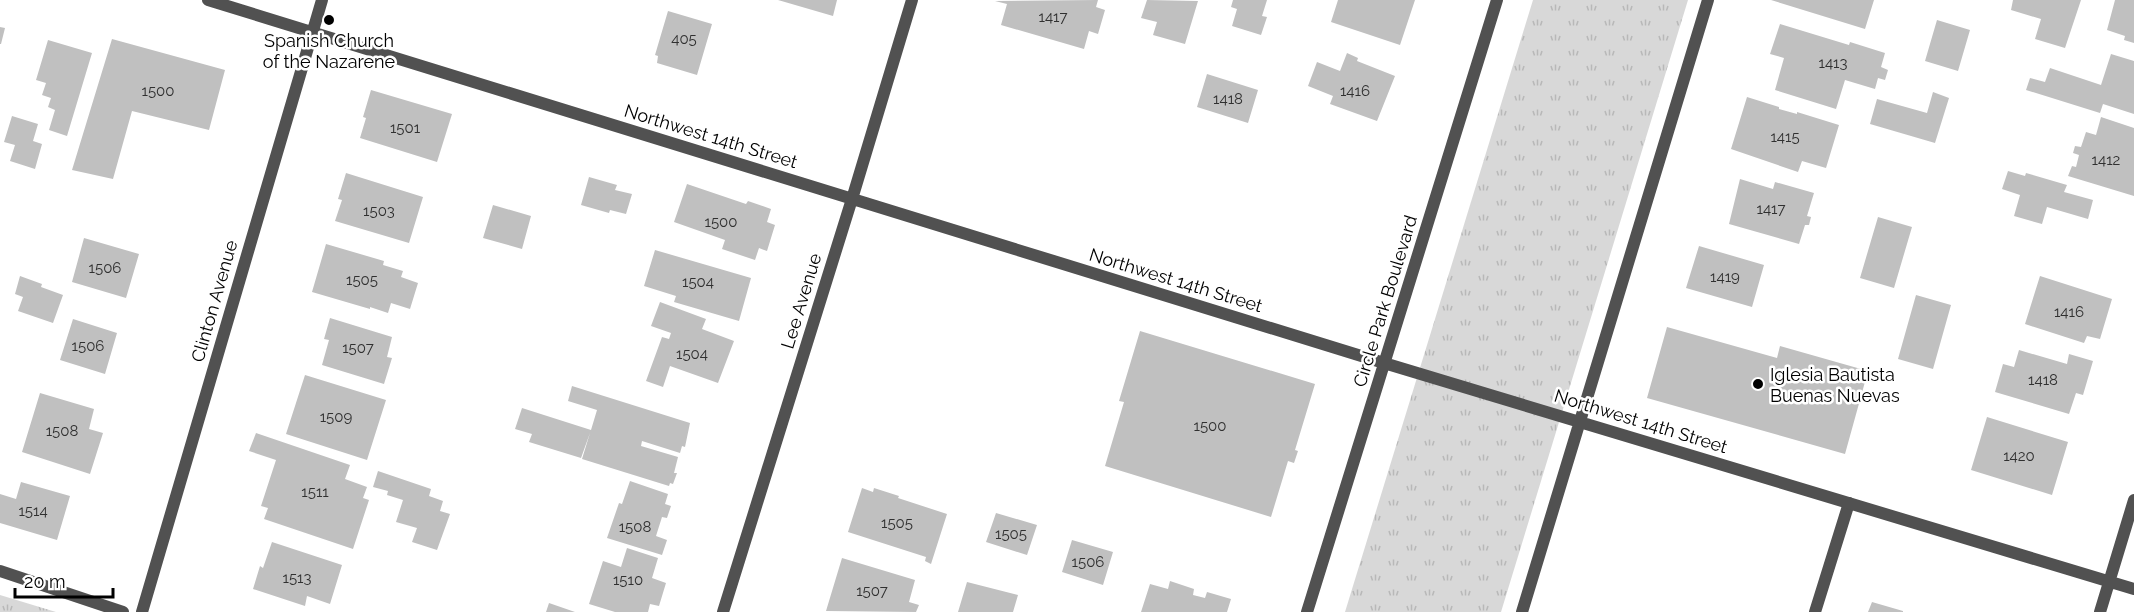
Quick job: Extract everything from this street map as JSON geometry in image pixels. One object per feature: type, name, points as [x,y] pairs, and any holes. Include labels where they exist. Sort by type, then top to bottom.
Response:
[{"type":"street","name":"Northwest 14th Street","points":[[208,0],[1384,363],[2134,589]]},
{"type":"street","name":"Clinton Avenue","points":[[142,612],[322,0]]},
{"type":"street","name":"Lee Avenue","points":[[723,612],[912,0]]},
{"type":"street","name":"Circle Park Boulevard","points":[[1308,612],[1497,0]]},
{"type":"street","points":[[1522,612],[1708,0]]},
{"type":"street","points":[[2100,612],[2134,500]]},
{"type":"street","points":[[1815,612],[1849,503]]},
{"type":"street","points":[[0,571],[123,612]]},
{"type":"green space","points":[[1533,0],[1688,0],[1501,612],[1345,612]]},
{"type":"green space","points":[[0,595],[56,612],[0,612]]},
{"type":"building","points":[[778,0],[837,0],[833,16]]},
{"type":"building","points":[[1098,0],[1096,7],[1105,10],[1098,34],[1089,31],[1084,49],[1001,25],[1007,4],[995,1]]},
{"type":"building","points":[[1147,0],[1198,1],[1185,44],[1153,35],[1157,22],[1141,18]]},
{"type":"building","points":[[1233,0],[1267,0],[1262,16],[1267,17],[1261,35],[1232,26],[1237,9],[1231,7]]},
{"type":"building","points":[[1338,0],[1415,0],[1400,45],[1331,22]]},
{"type":"building","points":[[1771,0],[1874,0],[1865,29]]},
{"type":"building","points":[[2013,0],[2081,0],[2065,48],[2035,39],[2041,19],[2011,10]]},
{"type":"building","points":[[2115,0],[2134,0],[2134,43],[2124,40],[2125,36],[2107,30]]},
{"type":"building","points":[[668,11],[712,24],[697,75],[657,63],[658,56],[655,55]]},
{"type":"building","points":[[1937,20],[1970,30],[1958,71],[1925,61]]},
{"type":"building","points":[[1780,24],[1849,45],[1850,42],[1885,53],[1881,67],[1888,70],[1885,80],[1878,78],[1875,89],[1845,80],[1836,109],[1775,90],[1784,58],[1770,54]]},
{"type":"building","points":[[0,27],[5,28],[1,44],[0,44]]},
{"type":"building","points":[[112,39],[225,70],[209,130],[132,111],[113,179],[72,170]]},
{"type":"building","points":[[48,40],[92,53],[67,136],[49,130],[55,110],[48,107],[51,98],[42,95],[46,83],[36,80]]},
{"type":"building","points":[[1347,53],[1358,58],[1357,61],[1395,76],[1377,121],[1330,104],[1333,96],[1308,86],[1317,62],[1340,71]]},
{"type":"building","points":[[2111,54],[2134,61],[2134,114],[2103,104],[2100,113],[2026,90],[2030,78],[2045,82],[2050,68],[2101,85]]},
{"type":"building","points":[[1207,74],[1258,90],[1248,123],[1197,107]]},
{"type":"building","points":[[371,90],[452,114],[437,162],[360,138]]},
{"type":"building","points":[[1933,92],[1949,98],[1935,143],[1870,124],[1877,99],[1927,113]]},
{"type":"building","points":[[1747,97],[1779,107],[1779,109],[1839,125],[1826,168],[1802,161],[1798,172],[1731,149]]},
{"type":"building","points":[[12,116],[38,124],[33,141],[42,144],[35,169],[10,161],[15,145],[4,142]]},
{"type":"building","points":[[2101,117],[2134,128],[2134,196],[2068,176],[2072,166],[2076,167],[2079,155],[2073,153],[2075,146],[2081,147],[2086,132],[2096,135]]},
{"type":"building","points":[[2008,171],[2025,176],[2026,173],[2067,185],[2064,192],[2093,200],[2088,219],[2047,207],[2042,224],[2014,216],[2020,195],[2002,189]]},
{"type":"building","points":[[346,173],[423,197],[409,243],[335,221],[342,200],[338,199]]},
{"type":"building","points":[[589,177],[617,185],[615,190],[632,194],[626,214],[610,210],[609,213],[581,205]]},
{"type":"building","points":[[1740,179],[1773,189],[1775,182],[1814,193],[1807,216],[1811,217],[1809,225],[1805,225],[1799,244],[1729,224]]},
{"type":"building","points":[[687,184],[746,204],[748,201],[771,209],[767,222],[775,225],[767,251],[759,248],[755,260],[722,249],[725,240],[674,222]]},
{"type":"building","points":[[493,205],[531,216],[522,249],[483,238]]},
{"type":"building","points":[[1878,217],[1912,227],[1894,288],[1860,278]]},
{"type":"building","points":[[84,238],[139,254],[126,298],[72,282]]},
{"type":"building","points":[[326,244],[384,261],[383,265],[403,271],[401,277],[418,283],[410,309],[391,303],[388,313],[312,292]]},
{"type":"building","points":[[1699,246],[1764,265],[1752,307],[1686,288]]},
{"type":"building","points":[[655,250],[751,278],[739,321],[674,302],[676,296],[644,286]]},
{"type":"building","points":[[20,276],[63,295],[53,323],[18,311],[23,297],[15,294]]},
{"type":"building","points":[[2040,276],[2112,299],[2100,339],[2087,336],[2084,343],[2025,324]]},
{"type":"building","points":[[1916,295],[1951,305],[1933,369],[1898,359]]},
{"type":"building","points":[[660,302],[706,319],[702,329],[734,341],[718,383],[670,366],[663,387],[646,381],[662,337],[669,339],[671,333],[651,326]]},
{"type":"building","points":[[330,318],[392,337],[387,357],[392,358],[384,384],[322,365],[329,340],[324,339]]},
{"type":"building","points":[[73,319],[117,333],[105,374],[60,360]]},
{"type":"building","name":"Iglesia Bautista Buenas Nuevas","points":[[1667,327],[1777,358],[1780,346],[1868,371],[1845,454],[1647,398]]},
{"type":"building","points":[[1140,331],[1315,384],[1295,450],[1298,451],[1294,463],[1288,461],[1271,517],[1105,466],[1124,402],[1119,401]]},
{"type":"building","points":[[2019,350],[2067,364],[2069,354],[2093,361],[2083,395],[2076,393],[2069,414],[1995,392],[2003,364],[2014,367]]},
{"type":"building","points":[[305,375],[386,400],[367,460],[286,434]]},
{"type":"building","points":[[572,386],[690,423],[685,447],[682,446],[680,453],[642,441],[641,446],[678,457],[674,473],[677,473],[673,484],[670,483],[669,486],[582,459],[590,433],[581,458],[529,442],[532,434],[515,429],[522,408],[591,430],[597,410],[568,401]]},
{"type":"building","points":[[40,393],[94,409],[89,429],[103,433],[90,474],[22,452]]},
{"type":"building","points":[[1987,417],[2068,442],[2052,495],[1971,470]]},
{"type":"building","points":[[256,433],[350,465],[345,479],[367,487],[363,498],[369,500],[353,549],[264,519],[268,508],[261,506],[276,460],[249,451]]},
{"type":"building","points":[[378,471],[431,489],[429,496],[443,501],[440,511],[450,514],[437,550],[412,542],[417,528],[396,522],[403,500],[387,495],[388,491],[373,487]]},
{"type":"building","points":[[630,481],[668,494],[665,504],[671,506],[667,518],[662,517],[656,536],[667,540],[662,555],[607,538],[619,503],[622,504]]},
{"type":"building","points":[[21,482],[70,496],[57,540],[0,523],[0,494],[16,499]]},
{"type":"building","points":[[862,488],[873,492],[874,488],[947,514],[931,564],[925,561],[926,557],[848,532]]},
{"type":"building","points":[[996,513],[1037,525],[1027,555],[986,542]]},
{"type":"building","points":[[1072,540],[1113,552],[1103,585],[1062,572]]},
{"type":"building","points":[[272,542],[342,565],[330,604],[307,596],[305,606],[253,589],[260,566],[263,568]]},
{"type":"building","points":[[627,548],[658,558],[652,578],[666,583],[659,606],[650,604],[648,612],[615,612],[589,604],[603,561],[621,567]]},
{"type":"building","points":[[842,558],[915,580],[909,602],[919,605],[916,612],[826,611]]},
{"type":"building","points":[[1170,581],[1194,589],[1193,595],[1205,598],[1207,592],[1231,599],[1227,612],[1141,612],[1150,584],[1168,589]]},
{"type":"building","points":[[967,582],[1018,595],[1013,612],[958,612]]},
{"type":"building","points":[[1872,602],[1903,611],[1903,612],[1868,612]]},
{"type":"building","points":[[549,603],[575,612],[546,612]]},
{"type":"place","name":"Spanish Church of the Nazarene","points":[[329,20]]},
{"type":"place","name":"Iglesia Bautista Buenas Nuevas","points":[[1758,384]]}]
